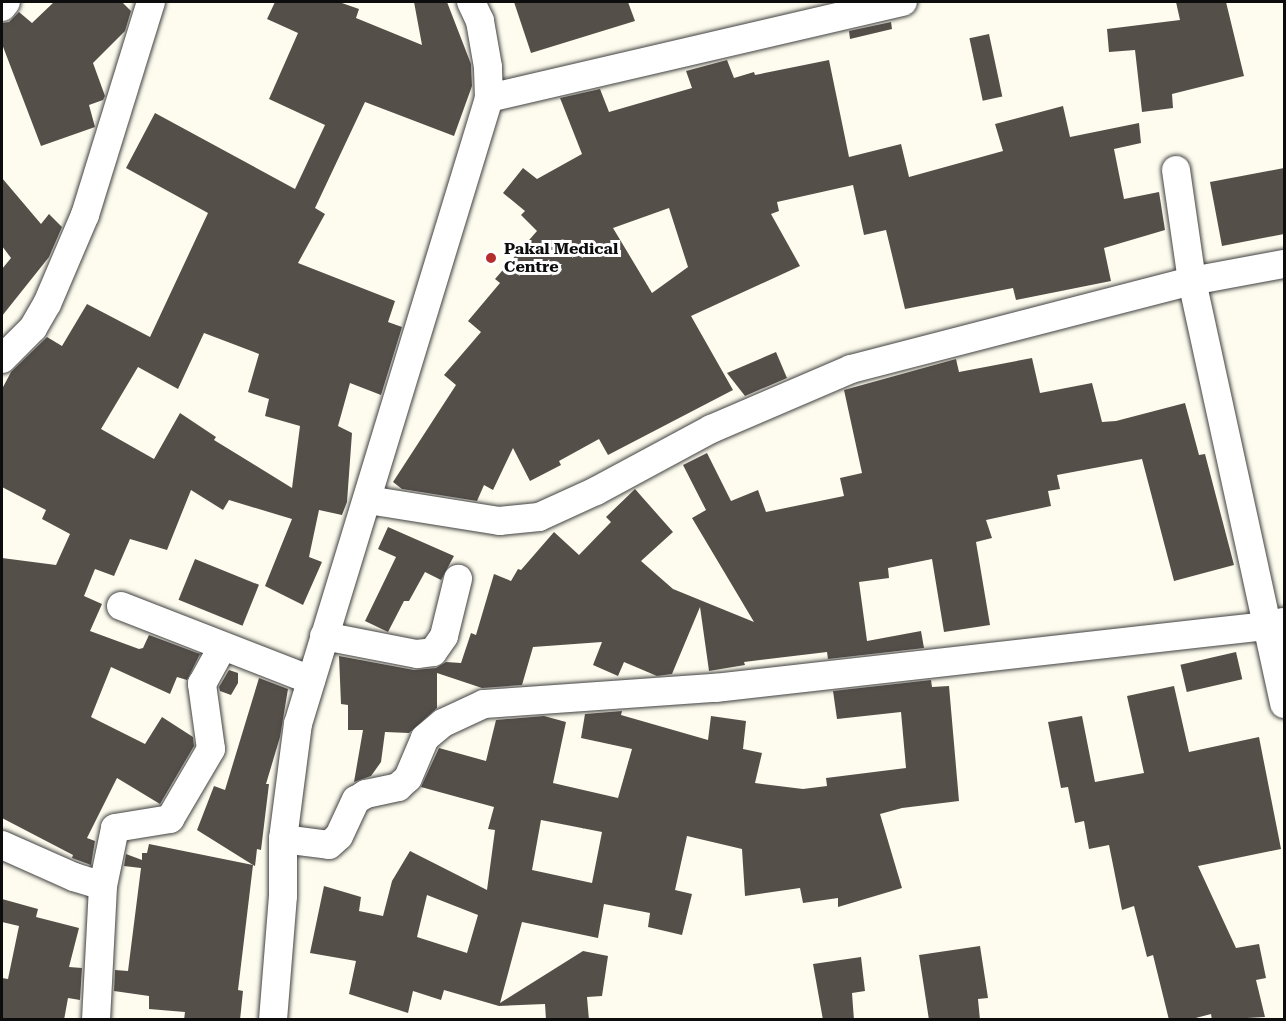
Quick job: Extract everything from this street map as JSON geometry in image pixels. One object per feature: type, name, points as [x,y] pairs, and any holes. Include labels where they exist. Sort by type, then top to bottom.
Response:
[{"type":"street","points":[[2,7],[6,2]]},
{"type":"street","points":[[2,359],[38,320],[85,215],[152,2]]},
{"type":"street","points":[[273,1020],[283,896],[283,838],[298,724],[489,98],[488,66],[480,21],[471,2]]},
{"type":"street","points":[[489,98],[903,2]]},
{"type":"street","points":[[1176,170],[1192,281],[1275,624],[1284,704]]},
{"type":"street","points":[[368,500],[499,521],[538,517],[596,491],[711,429],[851,369],[1192,281],[1284,264]]},
{"type":"street","points":[[324,636],[417,654],[433,652],[444,636],[458,579]]},
{"type":"street","points":[[121,606],[311,680]]},
{"type":"street","points":[[283,838],[329,845],[339,836],[356,800],[366,794],[398,787],[408,778],[425,738],[442,723],[484,704],[715,688],[1275,624]]},
{"type":"street","points":[[96,1020],[104,886],[115,828],[170,819],[211,749],[202,684],[223,646]]},
{"type":"street","points":[[2,845],[74,877],[104,886]]},
{"type":"building","points":[[54,2],[122,2],[131,11],[125,31],[93,63],[105,96],[103,100],[89,105],[95,127],[41,146],[2,44],[2,23],[9,22],[19,12],[32,23]]},
{"type":"building","points":[[275,2],[339,2],[359,9],[356,18],[422,45],[414,2],[447,2],[471,64],[472,86],[454,136],[365,102],[315,208],[325,214],[298,263],[395,301],[388,322],[402,327],[381,395],[350,383],[338,426],[352,433],[347,502],[342,515],[319,510],[309,557],[322,562],[303,605],[265,586],[292,519],[229,500],[223,510],[191,490],[167,550],[130,539],[114,576],[95,569],[84,596],[102,604],[90,631],[139,649],[143,648],[149,635],[200,654],[187,680],[177,677],[170,694],[111,667],[91,717],[145,744],[162,717],[193,737],[194,746],[160,804],[117,778],[87,838],[95,841],[91,865],[72,858],[73,855],[2,818],[2,558],[56,565],[70,534],[42,519],[46,510],[2,487],[2,389],[11,372],[47,337],[62,346],[87,304],[150,337],[208,213],[126,168],[155,113],[295,189],[325,125],[269,99],[298,33],[267,19]],"holes":[[[204,333],[259,354],[248,392],[269,399],[265,416],[300,426],[292,488],[214,440],[216,437],[180,413],[154,459],[101,429],[138,367],[178,389]]]},
{"type":"building","points":[[514,2],[628,2],[635,21],[531,53]]},
{"type":"building","points":[[1176,2],[1226,2],[1244,76],[1172,94],[1173,108],[1142,112],[1135,50],[1109,52],[1107,29],[1180,20]]},
{"type":"building","points":[[891,22],[892,29],[850,39],[849,31]]},
{"type":"building","points":[[989,34],[1002,97],[983,101],[969,38]]},
{"type":"building","points":[[727,60],[734,78],[754,72],[755,75],[829,60],[849,157],[901,144],[909,177],[1003,151],[995,124],[1063,106],[1070,137],[1139,123],[1141,143],[1114,149],[1124,199],[1159,192],[1165,230],[1104,248],[1111,281],[1016,300],[1013,288],[905,309],[886,230],[864,235],[853,185],[777,202],[779,211],[771,214],[800,266],[691,316],[733,390],[608,455],[599,439],[559,461],[561,465],[530,481],[513,448],[493,490],[484,485],[477,501],[402,489],[393,482],[456,385],[444,375],[481,332],[468,321],[500,283],[495,279],[537,231],[521,215],[525,211],[503,193],[523,168],[537,179],[582,154],[560,98],[600,89],[609,112],[692,88],[686,71]],"holes":[[[669,208],[688,267],[652,293],[613,228]]]},
{"type":"building","points":[[1284,168],[1284,234],[1222,246],[1210,182]]},
{"type":"building","points":[[2,178],[41,224],[49,214],[62,227],[49,257],[2,316],[2,269],[11,258],[2,246]]},
{"type":"building","points":[[776,352],[787,378],[745,396],[727,373]]},
{"type":"building","points":[[1032,358],[1040,393],[1092,383],[1102,422],[1116,421],[1185,403],[1199,455],[1205,454],[1234,565],[1174,581],[1142,459],[1057,475],[1060,489],[1048,491],[1051,506],[986,520],[992,538],[976,542],[990,625],[944,632],[932,559],[888,568],[889,578],[859,582],[867,641],[921,631],[924,648],[828,659],[827,652],[744,662],[745,665],[709,671],[700,607],[672,674],[657,676],[624,662],[618,676],[593,665],[602,642],[533,647],[522,685],[482,688],[437,673],[437,708],[409,733],[385,732],[381,762],[371,776],[354,782],[363,730],[348,730],[348,705],[341,704],[339,656],[414,670],[436,668],[446,662],[461,663],[471,633],[476,635],[494,574],[511,581],[518,569],[521,570],[554,532],[579,555],[611,522],[606,517],[635,489],[673,532],[641,561],[673,589],[754,622],[692,518],[706,510],[683,465],[707,453],[731,501],[758,490],[766,512],[844,496],[840,478],[862,473],[844,390],[956,359],[959,372]]},
{"type":"building","points":[[388,527],[454,556],[441,580],[425,572],[409,601],[404,601],[388,632],[365,621],[396,557],[378,549]]},
{"type":"building","points":[[195,559],[259,585],[242,626],[179,600]]},
{"type":"building","points":[[1236,652],[1242,679],[1187,692],[1180,665]]},
{"type":"building","points":[[229,670],[238,673],[238,683],[231,695],[220,691],[219,687]]},
{"type":"building","points":[[259,678],[288,689],[280,737],[266,784],[269,784],[261,850],[257,849],[255,866],[197,830],[214,786],[225,790]]},
{"type":"building","points":[[931,680],[932,687],[949,686],[959,801],[902,808],[880,814],[902,888],[838,907],[838,898],[803,903],[800,888],[745,896],[742,849],[687,836],[675,890],[692,894],[682,935],[648,927],[650,913],[604,904],[598,938],[522,922],[500,1003],[583,951],[608,956],[602,996],[587,997],[589,1020],[546,1020],[545,1004],[499,1006],[444,990],[441,1000],[413,991],[408,1013],[349,994],[356,961],[310,953],[324,886],[361,897],[359,911],[383,916],[392,881],[410,851],[487,890],[495,830],[488,829],[494,807],[421,787],[439,748],[486,761],[496,720],[544,716],[566,722],[553,783],[618,798],[632,749],[581,738],[585,714],[622,711],[621,715],[708,740],[711,716],[746,721],[743,749],[762,753],[755,783],[803,789],[827,786],[826,778],[906,768],[901,712],[837,719],[833,691]],"holes":[[[541,820],[602,832],[592,883],[532,870]],[[427,895],[478,915],[467,953],[417,937]]]},
{"type":"building","points":[[1174,686],[1189,752],[1259,737],[1281,849],[1198,866],[1236,948],[1259,944],[1266,978],[1256,980],[1265,1017],[1212,1020],[1211,1014],[1188,1020],[1169,1020],[1153,955],[1147,957],[1134,906],[1122,910],[1109,845],[1089,849],[1084,821],[1075,823],[1068,787],[1061,788],[1048,722],[1082,716],[1095,782],[1144,773],[1127,696]]},
{"type":"building","points":[[149,844],[253,865],[238,990],[243,991],[240,1020],[184,1020],[185,1012],[149,1009],[149,996],[114,991],[115,970],[128,971],[141,868],[124,866],[126,854],[142,860],[142,853],[147,853]]},
{"type":"building","points":[[2,899],[38,909],[36,917],[79,928],[69,967],[82,968],[80,1000],[68,998],[64,1020],[2,1020],[2,978],[8,979],[19,926],[2,922]]},
{"type":"building","points":[[980,946],[988,998],[978,999],[980,1020],[929,1020],[919,955]]},
{"type":"building","points":[[861,957],[865,991],[852,993],[854,1020],[823,1020],[813,964]]},
{"type":"place","name":"Pakal Medical Centre","points":[[491,258]]}]
